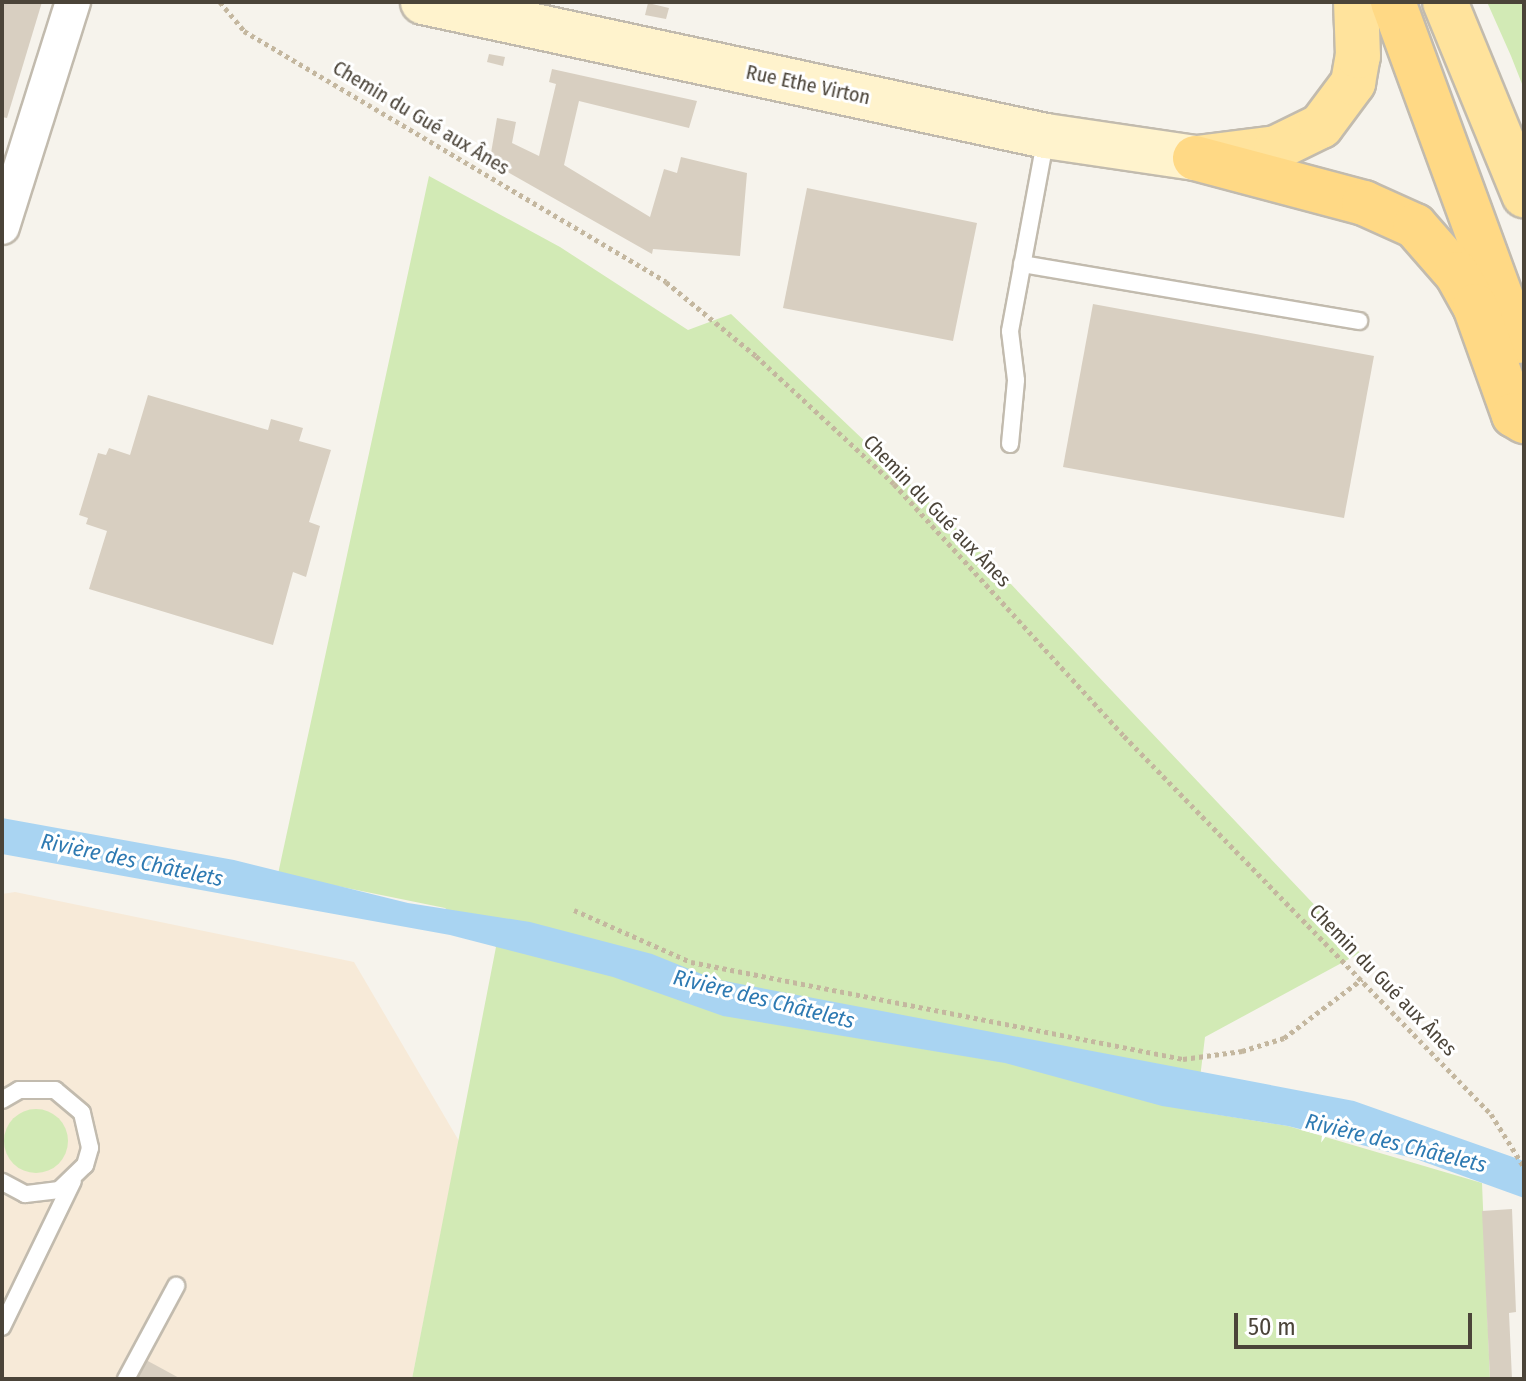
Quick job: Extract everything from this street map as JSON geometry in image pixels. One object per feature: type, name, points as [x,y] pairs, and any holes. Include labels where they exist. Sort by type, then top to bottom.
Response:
[{"type":"highway","points":[[1393,2],[1524,361]]},
{"type":"highway","points":[[1195,158],[1364,203],[1415,226],[1457,274],[1475,306],[1514,415],[1524,421]]},
{"type":"main road","name":"Rue Ethe Virton","points":[[423,2],[1046,136],[1195,158]]},
{"type":"main road","points":[[1195,158],[1276,148],[1321,126],[1353,83],[1358,56],[1356,2]]},
{"type":"main road","points":[[1445,2],[1524,195]]},
{"type":"street","points":[[2,227],[73,2]]},
{"type":"lane","points":[[1010,444],[1016,380],[1010,331],[1046,136]]},
{"type":"lane","points":[[1022,264],[1359,321]]},
{"type":"lane","points":[[2,1100],[37,1087],[71,1099],[89,1130],[90,1148],[2,1327]]},
{"type":"lane","points":[[2,1182],[25,1194],[42,1195],[74,1180]]},
{"type":"lane","points":[[126,1379],[176,1286]]},
{"type":"path","name":"Chemin du Gué aux Ânes","points":[[220,2],[244,31],[666,282],[756,356],[894,484],[1124,736],[1362,979],[1516,1147],[1524,1167]]},
{"type":"path","points":[[574,910],[691,962],[1183,1059],[1242,1051],[1284,1038],[1362,979]]},
{"type":"shaded area","points":[[15,892],[354,962],[459,1141],[412,1379],[2,1379],[2,894]]},
{"type":"green space","points":[[1487,2],[1524,2],[1524,89],[1511,56]]},
{"type":"green space","points":[[429,176],[560,247],[688,330],[731,314],[973,544],[1360,953],[1205,1037],[1196,1111],[1288,1126],[1482,1183],[1490,1379],[412,1379],[496,947],[445,908],[278,874]]},
{"type":"green space","points":[[36,1109],[59,1118],[68,1141],[59,1164],[36,1173],[13,1164],[4,1141],[13,1118]]},
{"type":"water","name":"Rivière des Châtelets","points":[[2,818],[234,860],[408,903],[530,922],[652,954],[714,979],[1354,1101],[1524,1161],[1524,1198],[1416,1159],[1288,1126],[1162,1106],[1005,1063],[723,1016],[613,977],[450,935],[2,854]]},
{"type":"building","points":[[2,2],[42,2],[7,118],[2,117]]},
{"type":"building","points":[[648,3],[669,8],[666,19],[645,15]]},
{"type":"building","points":[[489,54],[505,57],[503,66],[487,62]]},
{"type":"building","points":[[552,69],[697,101],[689,128],[579,101],[564,165],[650,217],[664,169],[677,173],[681,157],[747,173],[740,256],[653,249],[652,254],[483,158],[484,152],[491,153],[497,118],[516,122],[512,143],[539,156],[556,84],[549,82]]},
{"type":"building","points":[[807,188],[977,223],[953,341],[783,308]]},
{"type":"building","points":[[1093,304],[1374,356],[1344,518],[1063,467]]},
{"type":"building","points":[[148,395],[268,430],[271,419],[303,428],[299,441],[331,450],[309,522],[320,526],[306,577],[293,572],[273,645],[89,589],[107,531],[86,524],[88,518],[79,515],[98,453],[106,455],[109,448],[130,455]]},
{"type":"building","points":[[1512,1209],[1516,1312],[1509,1313],[1512,1379],[1490,1379],[1482,1211]]},
{"type":"building","points":[[146,1360],[159,1367],[181,1379],[136,1379]]}]
